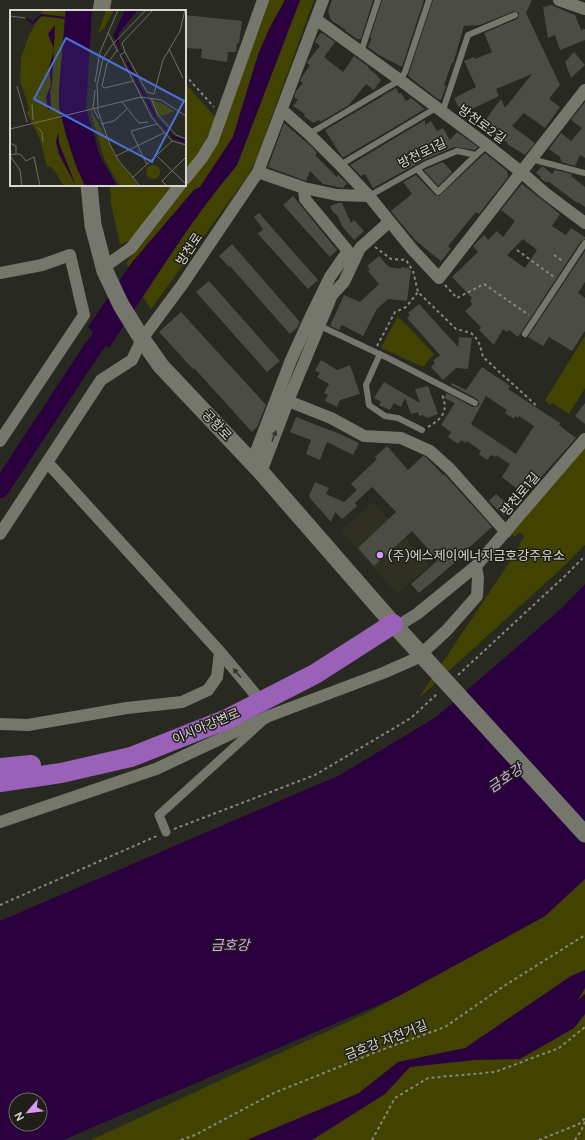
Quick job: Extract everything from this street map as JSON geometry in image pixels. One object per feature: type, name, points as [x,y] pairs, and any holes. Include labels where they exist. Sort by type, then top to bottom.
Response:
[{"type":"highway","name":"이시아강변로","points":[[0,768],[43,764],[85,757],[128,745],[224,710],[329,654],[395,625]]},
{"type":"highway","name":"이시아강변로","points":[[0,782],[61,773],[131,757],[227,719],[315,674],[395,625]]},
{"type":"main road","name":"공항로","points":[[89,186],[93,225],[104,267],[121,305],[161,366],[256,467],[395,625],[585,834]]},
{"type":"street","points":[[186,178],[202,158],[213,140],[263,0]]},
{"type":"street","name":"방천로","points":[[0,534],[101,380],[132,360],[142,339],[182,285],[258,172],[317,20],[323,0]]},
{"type":"street","points":[[559,0],[585,9]]},
{"type":"street","name":"방천로2길","points":[[317,20],[487,145],[545,193],[585,222]]},
{"type":"street","points":[[282,110],[340,164],[370,196],[389,222],[439,278],[585,90]]},
{"type":"street","points":[[258,172],[304,188],[337,195],[370,196]]},
{"type":"street","points":[[104,267],[131,248],[179,186]]},
{"type":"street","points":[[256,467],[291,360],[330,277],[348,251],[305,199],[304,188]]},
{"type":"street","points":[[256,467],[288,401],[332,295],[344,282],[360,248],[389,222]]},
{"type":"street","points":[[0,274],[42,265],[70,255],[84,316],[0,441]]},
{"type":"street","points":[[288,401],[331,418],[364,436],[401,438],[430,451],[450,469],[506,532]]},
{"type":"street","name":"방천로1길","points":[[395,625],[417,614],[476,566],[585,439]]},
{"type":"street","points":[[47,462],[220,652],[255,694]]},
{"type":"street","points":[[0,822],[156,769],[269,716],[383,673],[414,659],[447,630],[477,596],[478,578],[476,566]]},
{"type":"street","points":[[0,724],[28,725],[127,708],[182,702],[208,690],[217,677],[220,652]]},
{"type":"street","points":[[166,832],[159,815],[269,716]]},
{"type":"lane","points":[[361,52],[378,0]]},
{"type":"lane","points":[[309,134],[400,80],[405,72],[428,0]]},
{"type":"lane","points":[[340,164],[439,110],[468,35],[515,15]]},
{"type":"lane","points":[[417,170],[438,192],[487,145]]},
{"type":"lane","name":"방천로1길","points":[[370,196],[417,170],[457,151],[476,155]]},
{"type":"lane","points":[[531,159],[584,170]]},
{"type":"lane","points":[[525,334],[585,243]]},
{"type":"lane","points":[[320,326],[475,403]]},
{"type":"lane","points":[[377,353],[366,385],[369,405],[385,416],[398,418],[422,430]]},
{"type":"path","points":[[186,76],[222,116]]},
{"type":"path","points":[[370,240],[377,250],[391,259],[406,260],[413,270],[418,292],[456,329],[471,333],[480,345],[483,358],[538,407]]},
{"type":"path","points":[[517,250],[560,281]]},
{"type":"path","points":[[554,255],[570,266]]},
{"type":"path","points":[[439,278],[458,298],[484,284],[534,319]]},
{"type":"path","points":[[377,353],[395,312],[406,306],[418,292]]},
{"type":"path","points":[[422,430],[440,418],[445,410],[445,402],[436,383]]},
{"type":"path","points":[[456,677],[585,556]]},
{"type":"path","points":[[0,905],[166,832],[315,776],[411,718],[439,692]]},
{"type":"path","name":"금호강 자전거길","points":[[181,1140],[195,1135],[274,1093],[376,1052],[445,1027],[504,986],[585,935]]},
{"type":"path","points":[[372,1140],[395,1098],[428,1078],[495,1072],[559,1048],[585,1027]]},
{"type":"path","points":[[539,1140],[579,1124],[585,1119]]},
{"type":"path","points":[[575,1140],[582,1129],[585,1119]]},
{"type":"shaded area","points":[[268,0],[285,0],[269,29],[258,55],[233,137],[200,187],[194,190],[129,267],[126,263],[184,186],[186,186],[186,184],[210,152]]},
{"type":"shaded area","points":[[300,0],[314,0],[256,160],[247,177],[151,309],[143,297],[176,246],[237,165]]},
{"type":"shaded area","points":[[186,84],[216,118],[198,157],[186,172]]},
{"type":"shaded area","points":[[110,186],[174,186],[132,239],[120,245],[111,203]]},
{"type":"shaded area","points":[[398,316],[434,354],[423,367],[381,348]]},
{"type":"shaded area","points":[[585,336],[585,388],[569,414],[552,403],[550,405],[545,400]]},
{"type":"shaded area","points":[[585,447],[585,545],[418,699],[515,554],[524,536],[520,532],[514,537],[511,533]]},
{"type":"shaded area","points":[[373,502],[430,565],[397,594],[341,531]]},
{"type":"shaded area","points":[[585,875],[585,1140],[91,1140],[365,1014],[545,916]]},
{"type":"water","points":[[285,0],[300,0],[237,165],[186,232],[109,348],[88,327],[133,261],[194,190],[200,187],[233,137],[258,55],[269,29]]},
{"type":"water","name":"금호강","points":[[585,584],[585,879],[545,916],[397,997],[63,1140],[0,1140],[0,921],[340,775],[436,717],[562,608]]},
{"type":"water","points":[[585,970],[585,988],[578,1000],[585,994],[585,1014],[574,1028],[520,1059],[474,1060],[410,1067],[385,1094],[312,1140],[247,1140],[359,1093],[398,1062],[465,1048],[571,976]]},
{"type":"building","points":[[332,0],[373,0],[361,39],[357,39],[331,20],[328,11]]},
{"type":"building","points":[[382,0],[424,0],[402,67],[379,55],[368,47],[372,38],[370,38]]},
{"type":"building","points":[[433,0],[532,0],[526,13],[560,85],[549,99],[560,107],[545,128],[524,113],[512,126],[535,143],[525,155],[481,126],[501,99],[505,108],[532,74],[496,89],[499,96],[462,114],[454,98],[476,87],[464,61],[474,57],[475,59],[492,52],[484,33],[517,19],[519,13],[514,11],[480,25],[464,26],[453,64],[452,63],[444,85],[446,86],[441,100],[408,76]]},
{"type":"building","points":[[551,5],[575,15],[581,30],[585,29],[585,40],[560,50],[555,35],[548,38],[543,7]]},
{"type":"building","points":[[186,15],[242,21],[239,43],[237,43],[236,52],[228,52],[227,62],[201,58],[202,49],[186,48]]},
{"type":"building","points":[[322,33],[335,42],[324,57],[343,72],[354,56],[369,67],[368,68],[381,80],[374,90],[366,84],[349,105],[320,122],[319,120],[313,123],[304,116],[305,114],[293,106],[298,100],[294,97],[296,91],[303,83],[300,81],[310,65],[307,63],[320,46],[315,42]]},
{"type":"building","points":[[574,52],[585,65],[571,78],[565,62]]},
{"type":"building","points":[[396,88],[399,94],[401,93],[406,101],[411,98],[425,109],[342,157],[325,130]]},
{"type":"building","points":[[585,102],[585,158],[580,155],[575,166],[561,162],[562,160],[560,157],[549,149],[561,133],[571,141],[582,128],[571,120]]},
{"type":"building","points":[[425,120],[425,125],[431,121],[437,131],[443,128],[450,140],[457,132],[478,147],[475,150],[454,147],[424,160],[373,188],[365,174],[361,176],[350,165]]},
{"type":"building","points":[[284,123],[313,148],[317,153],[315,155],[337,177],[338,175],[347,183],[343,188],[323,184],[310,171],[306,181],[268,167]]},
{"type":"building","points":[[485,153],[507,171],[508,177],[479,214],[476,212],[448,246],[451,249],[441,261],[415,240],[391,211],[412,194],[403,182],[416,175],[435,195],[439,196]]},
{"type":"building","points":[[443,162],[452,172],[438,186],[424,170]]},
{"type":"building","points":[[542,166],[552,174],[555,170],[572,174],[571,176],[585,187],[585,207],[578,202],[577,203],[548,181],[547,183],[540,178],[541,177],[536,173]]},
{"type":"building","points":[[522,184],[560,214],[552,226],[566,235],[571,228],[585,237],[585,239],[581,241],[518,337],[509,330],[507,332],[503,329],[494,345],[479,330],[481,327],[465,311],[473,304],[470,301],[472,298],[452,277],[478,252],[473,246],[484,235],[488,240],[497,231],[503,237],[515,221],[501,210]],"holes":[[[523,239],[537,250],[525,268],[507,255]]]},
{"type":"building","points":[[293,196],[337,250],[330,257],[283,205]]},
{"type":"building","points":[[342,203],[351,223],[354,220],[364,231],[354,240],[342,226],[337,215],[333,212],[330,206]]},
{"type":"building","points":[[259,213],[318,280],[308,289],[258,234],[263,229],[254,217]]},
{"type":"building","points":[[232,244],[300,322],[297,328],[290,334],[230,266],[229,267],[219,256]]},
{"type":"building","points":[[585,251],[585,282],[578,293],[585,298],[585,331],[572,351],[549,337],[543,346],[528,337]]},
{"type":"building","points":[[379,256],[389,267],[401,269],[401,267],[409,268],[409,270],[411,270],[407,301],[388,299],[377,309],[363,336],[342,325],[339,330],[330,326],[344,295],[360,302],[379,284],[368,271],[370,269],[367,266]]},
{"type":"building","points":[[209,281],[280,361],[267,372],[196,292]]},
{"type":"building","points":[[419,304],[458,347],[459,337],[472,338],[468,369],[456,368],[443,380],[431,367],[435,363],[433,361],[440,355],[407,318],[410,315],[408,313]]},
{"type":"building","points":[[181,312],[266,405],[257,427],[252,432],[159,332]]},
{"type":"building","points":[[321,360],[337,370],[350,365],[360,394],[340,400],[337,407],[325,401],[328,395],[324,393],[329,384],[317,377],[320,373],[315,370]]},
{"type":"building","points":[[482,367],[510,386],[508,389],[560,423],[559,425],[576,438],[525,495],[502,477],[510,464],[496,455],[495,457],[491,455],[487,460],[479,454],[481,451],[467,441],[466,443],[461,440],[458,444],[448,437],[451,432],[441,425],[455,403],[444,398],[447,393],[473,407],[479,405],[477,399],[451,385],[452,383],[466,390]],"holes":[[[486,396],[507,410],[505,413],[514,419],[515,416],[518,418],[519,416],[534,426],[516,454],[471,424]]]},
{"type":"building","points":[[384,382],[420,403],[415,389],[428,386],[438,414],[427,418],[423,415],[419,416],[418,412],[411,414],[405,398],[401,407],[394,403],[390,410],[379,405],[381,402],[374,398]]},
{"type":"building","points":[[585,403],[585,424],[575,416]]},
{"type":"building","points":[[296,417],[359,443],[353,455],[327,442],[320,460],[306,454],[311,440],[290,432]]},
{"type":"building","points":[[387,446],[408,470],[423,456],[426,457],[443,475],[444,474],[492,527],[463,553],[465,554],[419,593],[411,584],[438,560],[412,531],[374,566],[358,548],[396,512],[372,487],[355,503],[357,506],[342,519],[335,512],[331,522],[309,496],[315,482],[329,488],[326,494],[344,502],[357,490],[351,484],[377,459],[375,457]]},
{"type":"building","points":[[496,494],[506,503],[509,500],[514,506],[504,516],[489,501]]},
{"type":"waterway","points":[[0,489],[89,354],[114,319]]},
{"type":"place","name":"(주)에스제이에너지금호강주유소","points":[[380,555]]}]
